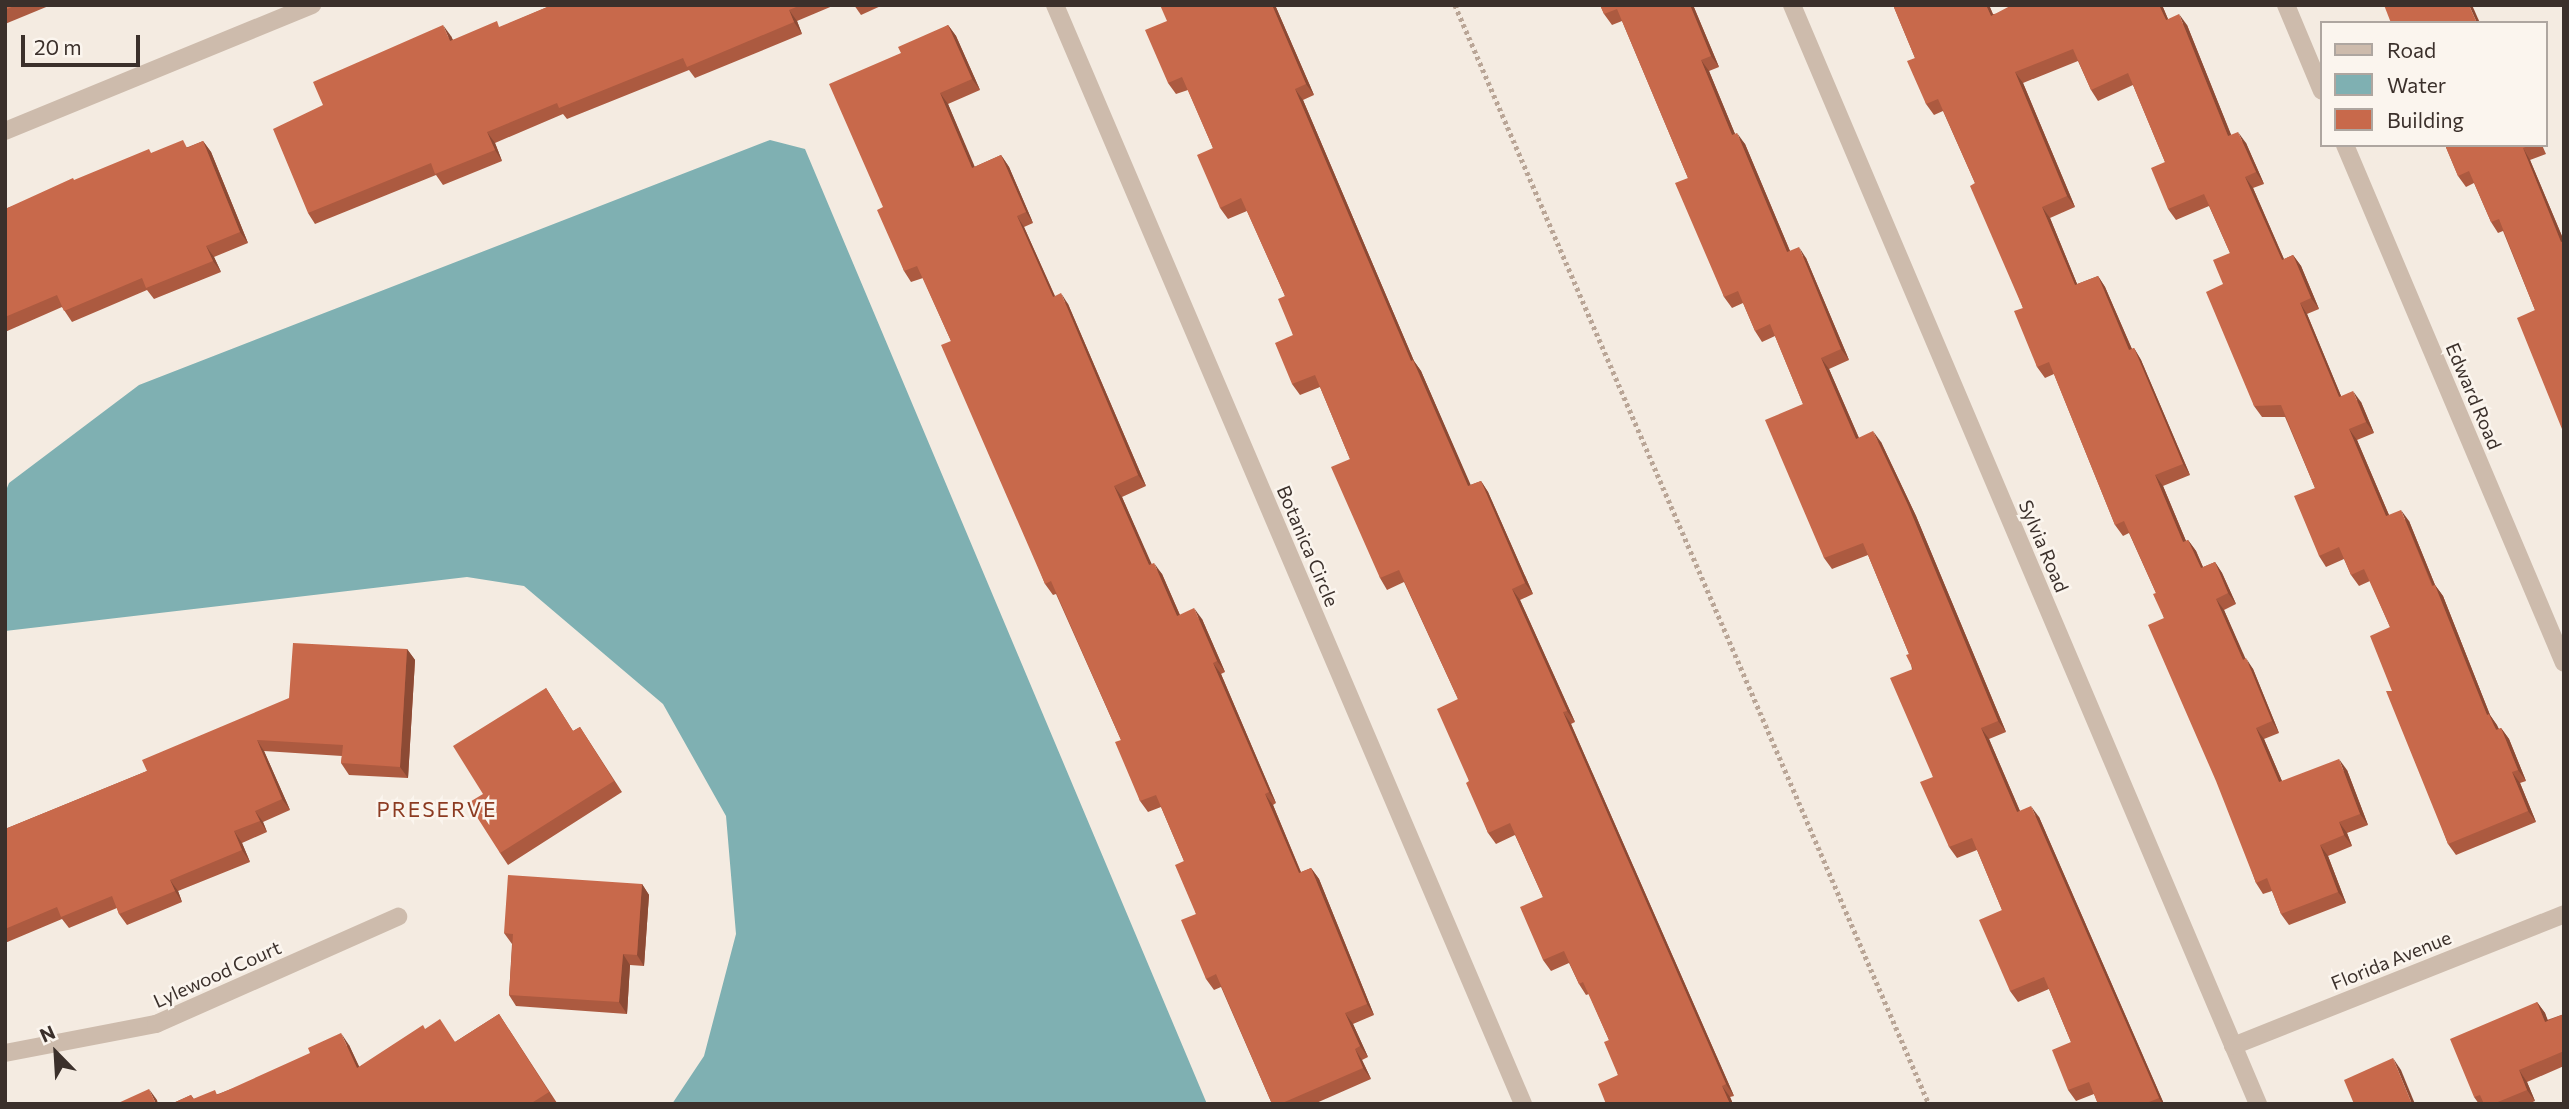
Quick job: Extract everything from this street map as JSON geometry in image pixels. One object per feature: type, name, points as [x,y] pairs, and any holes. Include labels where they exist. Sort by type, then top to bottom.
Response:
[{"type":"street","points":[[5,131],[312,5]]},
{"type":"street","name":"Botanica Circle","points":[[1055,5],[1522,1104]]},
{"type":"street","name":"Sylvia Road","points":[[1792,5],[2258,1104]]},
{"type":"street","points":[[2286,5],[2320,86]]},
{"type":"street","name":"Edward Road","points":[[2346,147],[2564,663]]},
{"type":"street","name":"Florida Avenue","points":[[2233,1046],[2564,914]]},
{"type":"street","name":"Lylewood Court","points":[[5,1053],[156,1024],[398,917]]},
{"type":"path","points":[[1455,5],[1929,1104]]},
{"type":"water","points":[[770,140],[805,149],[1207,1104],[672,1104],[704,1056],[736,934],[726,816],[663,704],[524,586],[467,577],[5,631],[5,493],[9,483],[139,385]]},
{"type":"building","points":[[552,5],[801,5],[789,10],[794,22],[687,67],[683,58],[559,108],[557,103],[487,132],[495,150],[435,174],[431,163],[308,213],[273,129],[323,105],[313,82],[443,25],[450,41],[497,21],[499,27]]},
{"type":"building","points":[[1160,5],[1272,5],[1306,84],[1295,89],[1411,361],[1413,360],[1468,486],[1481,481],[1525,583],[1512,589],[1726,1084],[1722,1086],[1730,1104],[1606,1104],[1598,1084],[1618,1075],[1604,1042],[1609,1040],[1583,982],[1579,984],[1564,951],[1543,960],[1520,907],[1543,897],[1510,823],[1488,833],[1466,783],[1469,781],[1437,709],[1458,699],[1399,570],[1380,578],[1331,467],[1350,459],[1315,375],[1292,384],[1275,343],[1293,335],[1278,299],[1285,296],[1241,198],[1220,208],[1197,155],[1213,148],[1182,77],[1168,83],[1145,30],[1167,21]]},
{"type":"building","points":[[1600,5],[1690,5],[1711,56],[1701,60],[1732,135],[1737,133],[1787,252],[1799,247],[1841,349],[1821,358],[1856,439],[1873,431],[1908,505],[1998,721],[1981,728],[2017,812],[2031,806],[2159,1098],[2144,1104],[2098,1104],[2089,1082],[2068,1090],[2052,1050],[2071,1042],[2044,977],[2010,991],[1979,920],[2002,910],[1972,838],[1949,847],[1920,782],[1933,777],[1890,678],[1913,669],[1863,543],[1824,558],[1765,420],[1803,404],[1770,324],[1755,331],[1738,291],[1724,297],[1675,183],[1688,178],[1617,9],[1604,14]]},
{"type":"building","points":[[1893,5],[1986,5],[1991,16],[2012,5],[2159,5],[2166,20],[2179,14],[2228,136],[2238,132],[2256,172],[2245,177],[2282,260],[2293,255],[2311,298],[2300,303],[2339,397],[2353,391],[2366,422],[2349,429],[2386,516],[2401,510],[2432,586],[2435,585],[2487,715],[2489,714],[2496,730],[2501,728],[2518,770],[2512,772],[2528,811],[2448,844],[2386,691],[2392,691],[2370,636],[2390,627],[2364,569],[2351,575],[2339,547],[2319,556],[2294,496],[2315,488],[2281,405],[2254,406],[2206,292],[2223,284],[2213,260],[2230,253],[2204,194],[2168,209],[2151,168],[2165,162],[2128,73],[2091,90],[2073,49],[2015,72],[2067,196],[2042,207],[2075,285],[2098,276],[2129,350],[2134,348],[2183,464],[2155,475],[2183,542],[2188,540],[2201,568],[2215,562],[2228,593],[2216,599],[2243,660],[2246,658],[2272,721],[2256,728],[2279,782],[2339,759],[2360,814],[2339,822],[2344,835],[2320,845],[2338,892],[2281,914],[2267,878],[2256,883],[2216,781],[2148,625],[2164,618],[2153,594],[2156,593],[2124,521],[2115,525],[2049,362],[2037,367],[2014,311],[2023,308],[1970,186],[1975,183],[1938,99],[1926,104],[1907,61],[1915,58]]},
{"type":"building","points":[[2384,5],[2469,5],[2476,21],[2390,21]]},
{"type":"building","points":[[948,25],[972,79],[940,93],[972,168],[1001,155],[1026,212],[1017,216],[1053,297],[1061,293],[1138,475],[1114,486],[1149,565],[1154,563],[1177,616],[1194,608],[1217,661],[1213,663],[1269,792],[1265,794],[1299,873],[1311,868],[1367,1004],[1345,1013],[1360,1046],[1355,1049],[1363,1068],[1280,1104],[1272,1104],[1216,974],[1206,979],[1181,920],[1196,914],[1175,865],[1184,861],[1156,795],[1140,801],[1115,742],[1121,740],[1051,581],[1045,584],[941,345],[951,341],[917,266],[904,271],[877,210],[883,207],[829,84],[901,53],[898,47]]},
{"type":"building","points":[[183,140],[187,148],[203,141],[240,232],[206,246],[213,261],[146,288],[142,278],[64,311],[57,295],[5,317],[5,209],[73,178],[74,180],[149,149],[151,153]]},
{"type":"building","points":[[2446,147],[2526,147],[2523,148],[2561,242],[2564,241],[2564,434],[2517,318],[2535,310],[2499,219],[2491,222],[2469,171],[2458,176]]},
{"type":"building","points":[[293,643],[407,649],[400,767],[341,763],[343,745],[257,740],[282,799],[255,811],[260,821],[234,831],[242,850],[170,880],[175,891],[119,914],[112,896],[61,917],[57,907],[5,929],[5,829],[147,771],[142,760],[289,698]]},
{"type":"building","points":[[546,688],[573,731],[580,727],[614,781],[500,853],[468,803],[483,794],[453,746]]},
{"type":"building","points":[[508,875],[642,884],[637,955],[623,954],[619,1002],[509,995],[513,934],[504,933]]},
{"type":"building","points":[[2537,1002],[2545,1022],[2564,1014],[2564,1051],[2519,1070],[2527,1090],[2493,1104],[2484,1104],[2480,1095],[2474,1097],[2450,1039]]},
{"type":"building","points":[[499,1014],[549,1092],[530,1104],[171,1104],[191,1095],[193,1099],[215,1090],[217,1095],[310,1053],[308,1048],[341,1033],[357,1068],[423,1025],[425,1029],[440,1019],[455,1042]]},
{"type":"building","points":[[2393,1058],[2412,1104],[2354,1104],[2344,1080]]},
{"type":"building","points":[[149,1089],[156,1104],[116,1104]]},
{"type":"district","name":"PRESERVE","points":[[437,809]]}]
